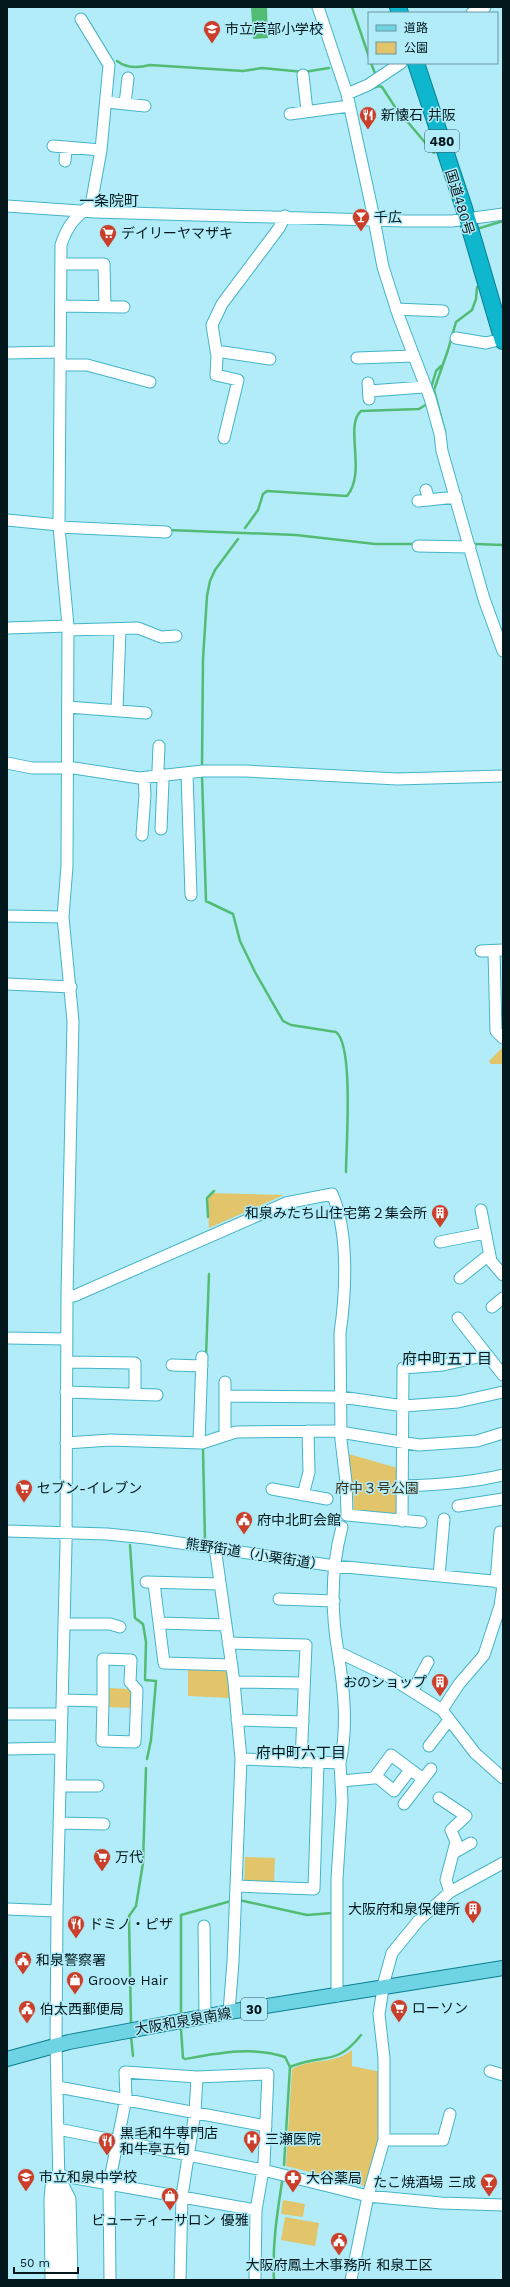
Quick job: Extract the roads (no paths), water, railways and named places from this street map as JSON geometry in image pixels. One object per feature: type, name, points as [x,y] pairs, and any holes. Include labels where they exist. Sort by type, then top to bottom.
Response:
[{"type":"highway","name":"国道480号","points":[[416,64],[503,340]]},
{"type":"main road","name":"大阪和泉泉南線","points":[[7,2059],[56,2044],[205,2018],[229,2012],[337,1996],[383,1987],[503,1968]]},
{"type":"street","points":[[318,7],[347,94],[383,267],[396,309],[424,387],[430,398],[440,434],[442,451],[484,599],[503,651]]},
{"type":"street","points":[[474,12],[485,7]]},
{"type":"street","points":[[61,2280],[56,2044],[57,1911],[66,1534],[67,1294],[73,1021],[71,987],[63,917],[66,866],[68,628],[59,526],[61,245],[65,231],[73,219],[91,205],[101,150],[107,102],[107,69],[109,65],[81,19]]},
{"type":"street","points":[[347,94],[368,85],[400,64]]},
{"type":"street","points":[[303,74],[307,112]]},
{"type":"street","points":[[128,78],[130,107]]},
{"type":"street","points":[[107,102],[130,107],[145,106]]},
{"type":"street","points":[[290,114],[349,106]]},
{"type":"street","points":[[53,146],[101,150]]},
{"type":"street","points":[[65,161],[66,148]]},
{"type":"street","points":[[7,206],[83,211],[285,216],[404,221],[466,219],[503,214]]},
{"type":"street","points":[[224,438],[223,421],[229,396],[238,380],[216,375],[216,351],[212,325],[222,304],[279,228],[285,216]]},
{"type":"street","points":[[61,264],[104,264],[105,306]]},
{"type":"street","points":[[61,306],[124,307]]},
{"type":"street","points":[[396,309],[443,311]]},
{"type":"street","points":[[456,338],[486,343],[503,340]]},
{"type":"street","points":[[216,351],[251,352],[270,358]]},
{"type":"street","points":[[7,353],[60,352]]},
{"type":"street","points":[[358,358],[414,356]]},
{"type":"street","points":[[60,365],[87,365],[150,382]]},
{"type":"street","points":[[369,391],[399,385],[424,387]]},
{"type":"street","points":[[418,501],[428,495],[456,497]]},
{"type":"street","points":[[7,520],[59,526],[166,532]]},
{"type":"street","points":[[418,546],[470,547]]},
{"type":"street","points":[[7,628],[120,630],[138,628],[161,637],[176,636]]},
{"type":"street","points":[[117,710],[120,630]]},
{"type":"street","points":[[68,707],[146,713]]},
{"type":"street","points":[[158,823],[163,781],[158,770],[159,746]]},
{"type":"street","points":[[7,763],[32,768],[67,768],[144,778],[204,771],[246,771],[398,779],[503,776]]},
{"type":"street","points":[[187,774],[185,855],[188,889]]},
{"type":"street","points":[[142,835],[145,795],[144,778]]},
{"type":"street","points":[[7,916],[63,917]]},
{"type":"street","points":[[480,951],[498,951],[496,1031],[503,1038]]},
{"type":"street","points":[[7,984],[71,987]]},
{"type":"street","points":[[67,1294],[74,1296],[286,1203],[332,1194],[338,1208],[344,1236],[340,1432],[346,1482],[347,1516],[421,1522]]},
{"type":"street","points":[[482,1210],[490,1257],[502,1274]]},
{"type":"street","points":[[440,1242],[485,1233]]},
{"type":"street","points":[[460,1278],[485,1258],[490,1257]]},
{"type":"street","points":[[492,1307],[503,1298]]},
{"type":"street","points":[[458,1318],[503,1375]]},
{"type":"street","points":[[7,1338],[67,1339]]},
{"type":"street","points":[[402,1521],[404,1368],[444,1365],[487,1355]]},
{"type":"street","points":[[67,1362],[135,1363],[135,1394]]},
{"type":"street","points":[[178,1362],[202,1362],[196,1410],[199,1443]]},
{"type":"street","points":[[225,1382],[225,1435]]},
{"type":"street","points":[[66,1392],[157,1395]]},
{"type":"street","points":[[226,1396],[341,1397],[404,1406],[458,1402],[503,1392]]},
{"type":"street","points":[[66,1443],[110,1440],[199,1443],[236,1432],[308,1431],[340,1432],[404,1444],[447,1445],[477,1441],[503,1433]]},
{"type":"street","points":[[303,1495],[311,1480],[309,1472],[308,1431]]},
{"type":"street","points":[[403,1486],[446,1485],[478,1481],[503,1475]]},
{"type":"street","points":[[278,1487],[303,1495],[326,1499]]},
{"type":"street","points":[[458,1506],[503,1499]]},
{"type":"street","points":[[439,1576],[438,1530],[444,1518]]},
{"type":"street","points":[[337,1996],[337,1879],[342,1801],[340,1763],[345,1740],[345,1719],[344,1691],[333,1621],[337,1545],[342,1527]]},
{"type":"street","name":"熊野街道（小栗街道）","points":[[7,1531],[66,1534],[107,1534],[215,1547],[335,1566],[501,1583]]},
{"type":"street","points":[[442,1710],[459,1684],[484,1655],[500,1606],[501,1583],[498,1532]]},
{"type":"street","points":[[215,1547],[232,1665],[240,1759],[236,1886],[229,2012]]},
{"type":"street","points":[[220,1584],[150,1582],[159,1623],[164,1664],[232,1665]]},
{"type":"street","points":[[279,1599],[294,1595],[334,1601]]},
{"type":"street","points":[[159,1623],[226,1625]]},
{"type":"street","points":[[64,1624],[110,1624],[120,1627]]},
{"type":"street","points":[[228,1643],[306,1645],[301,1762]]},
{"type":"street","points":[[338,1652],[388,1676],[413,1690],[442,1710],[475,1753],[503,1778]]},
{"type":"street","points":[[103,1659],[131,1660],[130,1682],[137,1690],[135,1742],[102,1741],[103,1701],[103,1659]]},
{"type":"street","points":[[413,1690],[428,1662]]},
{"type":"street","points":[[234,1682],[304,1684]]},
{"type":"street","points":[[63,1700],[103,1701]]},
{"type":"street","points":[[11,1717],[62,1714]]},
{"type":"street","points":[[237,1720],[303,1722]]},
{"type":"street","points":[[429,1746],[449,1720]]},
{"type":"street","points":[[7,1749],[62,1748]]},
{"type":"street","points":[[341,1781],[374,1778],[391,1755],[423,1779]]},
{"type":"street","points":[[240,1759],[340,1763]]},
{"type":"street","points":[[236,1886],[314,1889],[318,1763]]},
{"type":"street","points":[[404,1804],[431,1769]]},
{"type":"street","points":[[376,1776],[394,1791],[410,1770]]},
{"type":"street","points":[[60,1786],[98,1786]]},
{"type":"street","points":[[438,1798],[466,1816],[452,1830],[456,1842],[455,1852],[446,1880],[450,1892]]},
{"type":"street","points":[[60,1823],[104,1824]]},
{"type":"street","points":[[455,1852],[471,1843]]},
{"type":"street","points":[[352,2280],[368,2196],[384,2140],[384,2058],[379,2014],[383,1987],[392,1953],[418,1920],[450,1892],[503,1863]]},
{"type":"street","points":[[7,1909],[57,1911]]},
{"type":"street","points":[[204,1926],[205,2018]]},
{"type":"street","points":[[490,2071],[501,2077]]},
{"type":"street","points":[[110,2280],[110,2184],[126,2098],[125,2072],[197,2077],[268,2074],[263,2170],[256,2210],[255,2280]]},
{"type":"street","points":[[180,2280],[182,2196],[195,2112],[197,2077]]},
{"type":"street","points":[[58,2087],[126,2098],[266,2126]]},
{"type":"street","points":[[384,2140],[443,2140],[450,2114]]},
{"type":"street","points":[[58,2129],[263,2170],[368,2196],[441,2203],[503,2205]]},
{"type":"street","points":[[58,2174],[256,2210]]},
{"type":"street","points":[[51,2280],[50,2200],[51,2187],[58,2174]]},
{"type":"street","points":[[58,2174],[70,2199],[72,2280]]},
{"type":"waterway","points":[[352,7],[368,54]]},
{"type":"waterway","points":[[117,61],[124,65],[133,67],[150,65],[243,71],[262,68],[304,72],[329,68]]},
{"type":"waterway","points":[[371,64],[376,76]]},
{"type":"waterway","points":[[373,88],[379,86],[382,87],[395,107],[434,153]]},
{"type":"waterway","points":[[480,228],[503,221]]},
{"type":"waterway","points":[[445,432],[434,390],[456,322],[472,310],[476,299],[477,287]]},
{"type":"waterway","points":[[431,388],[436,371],[441,366]]},
{"type":"waterway","points":[[245,528],[258,510],[263,494],[267,491],[347,496],[353,486],[355,475],[356,463],[354,427],[356,418],[361,411],[419,409],[427,404]]},
{"type":"waterway","points":[[168,530],[296,535],[375,544],[415,544]]},
{"type":"waterway","points":[[202,767],[203,659],[207,596],[210,581],[215,570],[238,539]]},
{"type":"waterway","points":[[476,544],[503,545]]},
{"type":"waterway","points":[[202,775],[206,901],[233,914],[240,941],[255,972],[283,1021],[291,1025],[336,1032],[342,1041],[345,1056],[348,1098],[346,1172]]},
{"type":"waterway","points":[[208,1217],[207,1198],[214,1191]]},
{"type":"waterway","points":[[206,1356],[209,1274]]},
{"type":"waterway","points":[[203,1449],[205,1542]]},
{"type":"waterway","points":[[130,1545],[135,1618],[143,1624],[146,1642],[145,1680],[156,1681],[151,1740],[147,1759]]},
{"type":"waterway","points":[[131,2023],[129,1916],[136,1906],[143,1863],[146,1768]]},
{"type":"waterway","points":[[239,1900],[307,1915],[332,1913],[333,1910]]},
{"type":"waterway","points":[[181,2014],[181,1915],[231,1901]]},
{"type":"waterway","points":[[181,2029],[183,2058],[185,2059],[248,2051],[285,2057],[290,2067],[284,2165]]},
{"type":"waterway","points":[[290,2067],[328,2058],[344,2052],[361,2035]]},
{"type":"waterway","points":[[131,2036],[133,2056]]},
{"type":"waterway","points":[[274,2280],[274,2243],[282,2182]]},
{"type":"place","name":"市立芦部小学校","points":[[212,44]]},
{"type":"place","name":"新懐石 井阪","points":[[368,130]]},
{"type":"place","name":"千広","points":[[361,232]]},
{"type":"place","name":"デイリーヤマザキ","points":[[108,248]]},
{"type":"place","name":"和泉みたち山住宅第２集会所","points":[[440,1228]]},
{"type":"place","name":"セブン-イレブン","points":[[24,1503]]},
{"type":"place","name":"府中北町会館","points":[[244,1535]]},
{"type":"place","name":"おのショップ","points":[[440,1697]]},
{"type":"place","name":"万代","points":[[102,1872]]},
{"type":"place","name":"大阪府和泉保健所","points":[[473,1924]]},
{"type":"place","name":"ドミノ・ピザ","points":[[76,1939]]},
{"type":"place","name":"和泉警察署","points":[[23,1975]]},
{"type":"place","name":"Groove Hair","points":[[75,1995]]},
{"type":"place","name":"ローソン","points":[[399,2023]]},
{"type":"place","name":"伯太西郵便局","points":[[27,2024]]},
{"type":"place","name":"三瀬医院","points":[[252,2154]]},
{"type":"place","name":"黒毛和牛専門店 和牛亭五旬","points":[[107,2156]]},
{"type":"place","name":"市立和泉中学校","points":[[26,2192]]},
{"type":"place","name":"大谷薬局","points":[[293,2193]]},
{"type":"place","name":"たこ焼酒場 三成","points":[[489,2197]]},
{"type":"place","name":"ビューティーサロン 優雅","points":[[170,2211]]},
{"type":"place","name":"大阪府鳳土木事務所 和泉工区","points":[[339,2256]]},
{"type":"district","name":"一条院町","points":[[109,201]]},
{"type":"district","name":"府中町五丁目","points":[[447,1359]]},
{"type":"district","name":"府中町六丁目","points":[[301,1753]]},
{"type":"park label","name":"府中３号公園","points":[[377,1488]]}]
